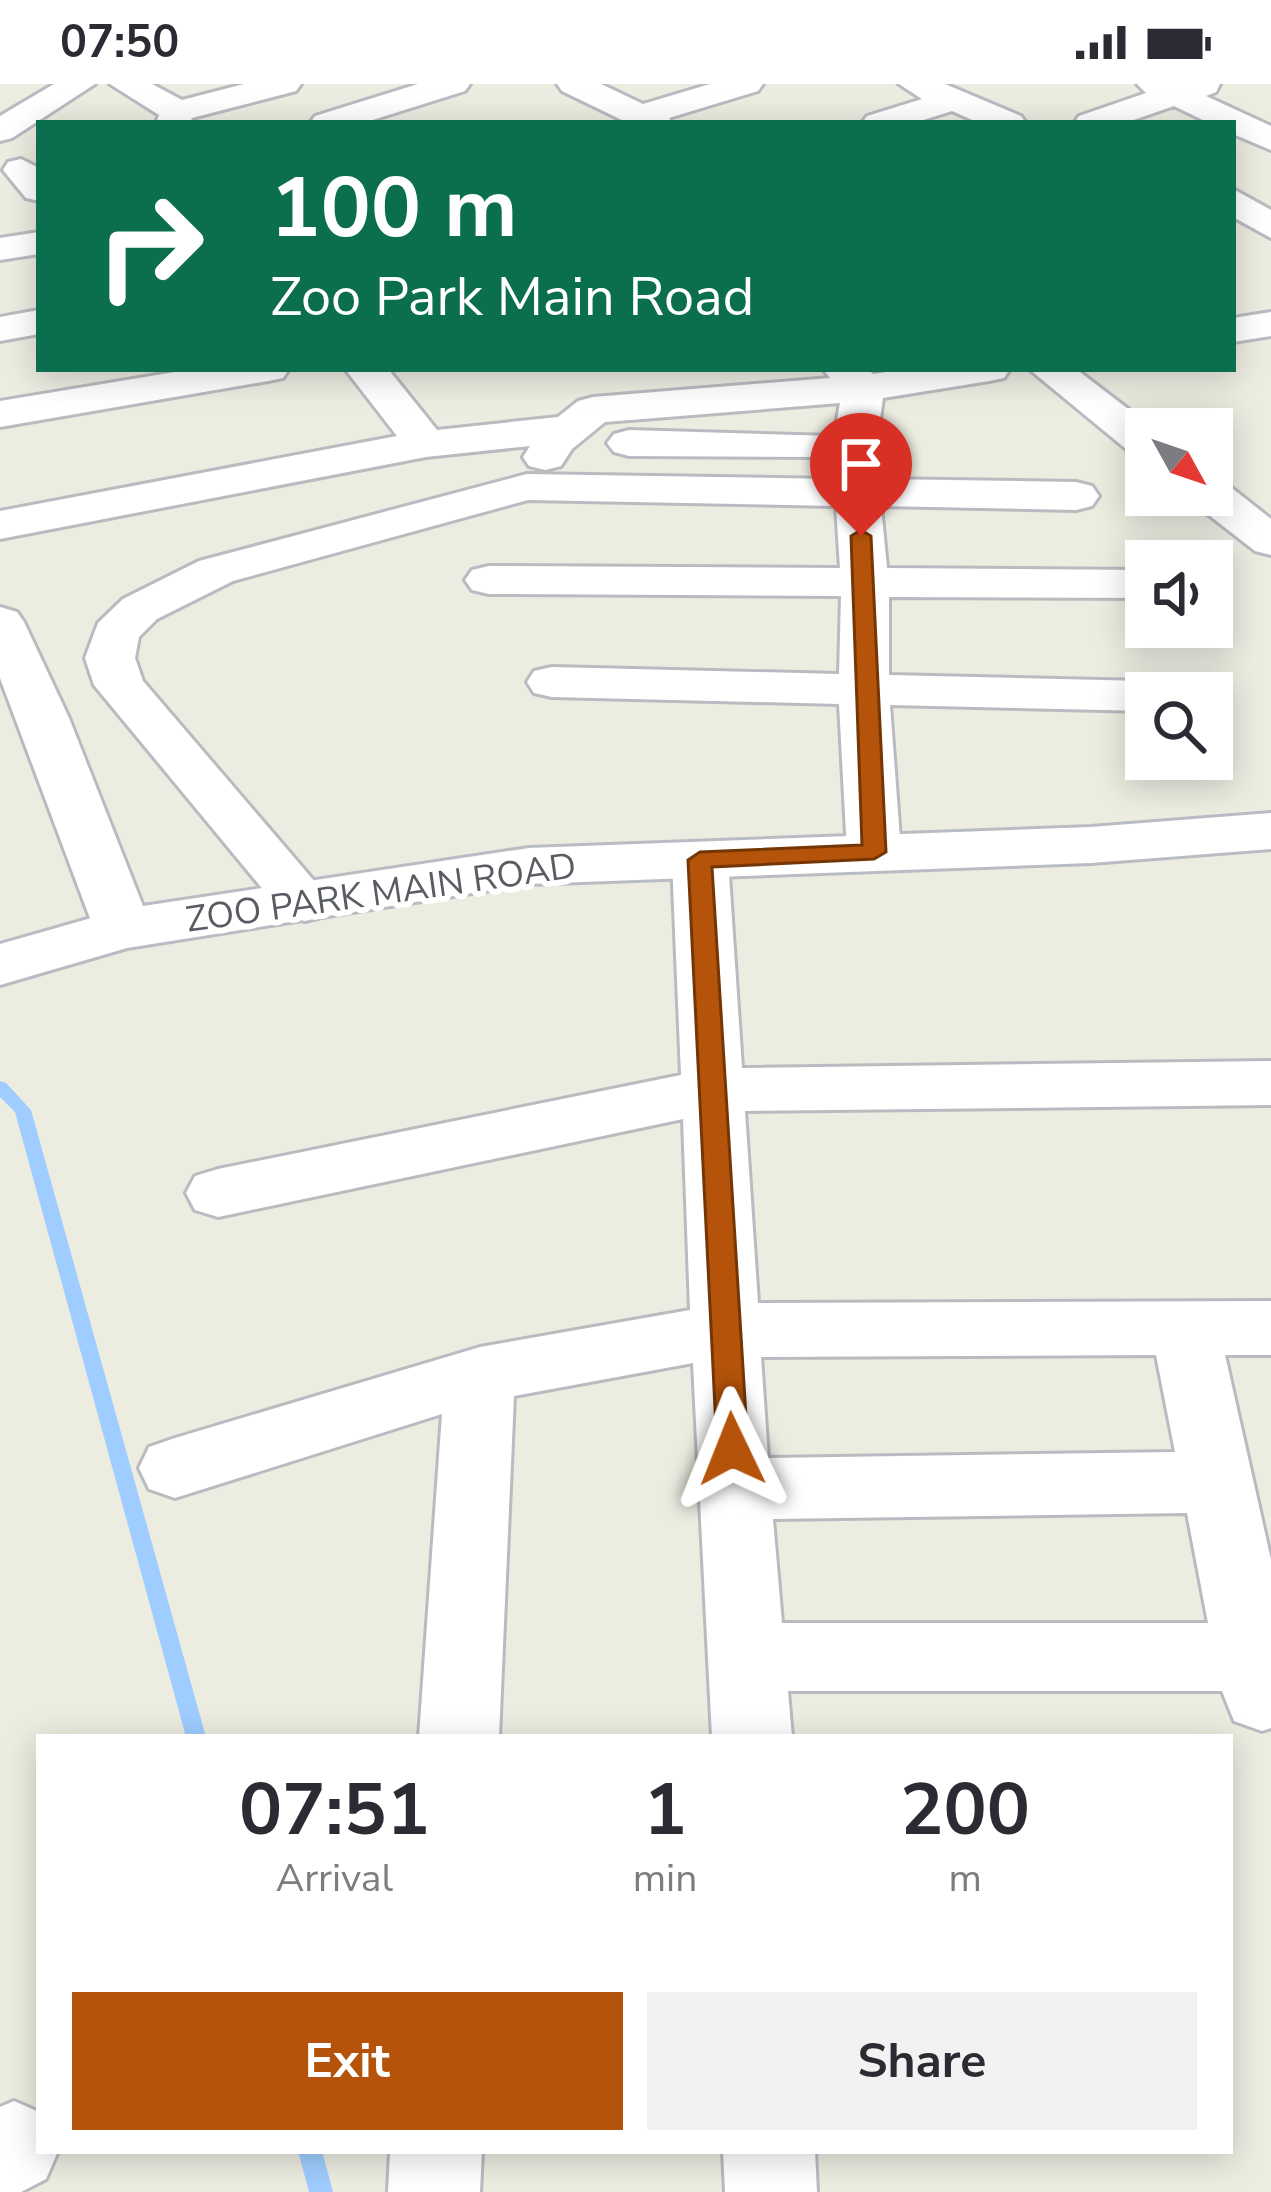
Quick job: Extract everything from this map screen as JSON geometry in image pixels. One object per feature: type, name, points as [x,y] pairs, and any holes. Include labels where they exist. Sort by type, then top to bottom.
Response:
[{"type":"main road","name":"ZOO PARK MAIN ROAD","points":[[1,965],[123,929],[529,866],[1091,844],[1271,831]]},
{"type":"street","points":[[0,130],[78,84]]},
{"type":"street","points":[[127,84],[176,117],[284,84]]},
{"type":"street","points":[[334,120],[397,91],[454,84]]},
{"type":"street","points":[[574,84],[648,120],[746,84]]},
{"type":"street","points":[[916,84],[1002,120]]},
{"type":"street","points":[[1098,120],[1180,87],[1271,139]]},
{"type":"street","points":[[397,91],[454,120]]},
{"type":"street","points":[[889,120],[952,100]]},
{"type":"street","points":[[1236,202],[1271,227]]},
{"type":"street","points":[[1236,244],[1271,239]]},
{"type":"street","points":[[0,249],[36,243]]},
{"type":"street","points":[[0,329],[36,323]]},
{"type":"street","points":[[1236,330],[1271,324]]},
{"type":"street","points":[[0,414],[250,372]]},
{"type":"street","points":[[368,372],[426,445]]},
{"type":"street","points":[[0,525],[575,414],[853,378],[944,372]]},
{"type":"street","points":[[1054,372],[1125,428]]},
{"type":"street","points":[[853,378],[874,852]]},
{"type":"street","points":[[575,414],[856,468],[1076,496]]},
{"type":"street","points":[[527,487],[575,414]]},
{"type":"street","points":[[305,903],[118,685],[110,658],[115,634],[140,609],[216,571],[527,487],[856,468]]},
{"type":"street","points":[[1233,511],[1271,541]]},
{"type":"street","points":[[489,580],[1125,584]]},
{"type":"street","points":[[0,622],[22,724],[123,929]]},
{"type":"street","points":[[552,682],[1125,696]]},
{"type":"street","points":[[700,860],[752,1734]]},
{"type":"street","points":[[218,1193],[715,1090],[1271,1083]]},
{"type":"street","points":[[749,1657],[1258,1678],[1185,1328]]},
{"type":"street","points":[[176,1468],[480,1375],[727,1330],[1271,1328]]},
{"type":"street","points":[[459,1734],[480,1375]]},
{"type":"street","points":[[734,1489],[1217,1482]]},
{"type":"street","points":[[434,2192],[436,2154]]},
{"type":"street","points":[[770,2154],[771,2192]]},
{"type":"waterway","points":[[0,1087],[23,1110],[195,1734]]},
{"type":"waterway","points":[[311,2154],[321,2192]]},
{"type":"route","points":[[732,1449],[700,860],[874,852],[861,536]]}]
